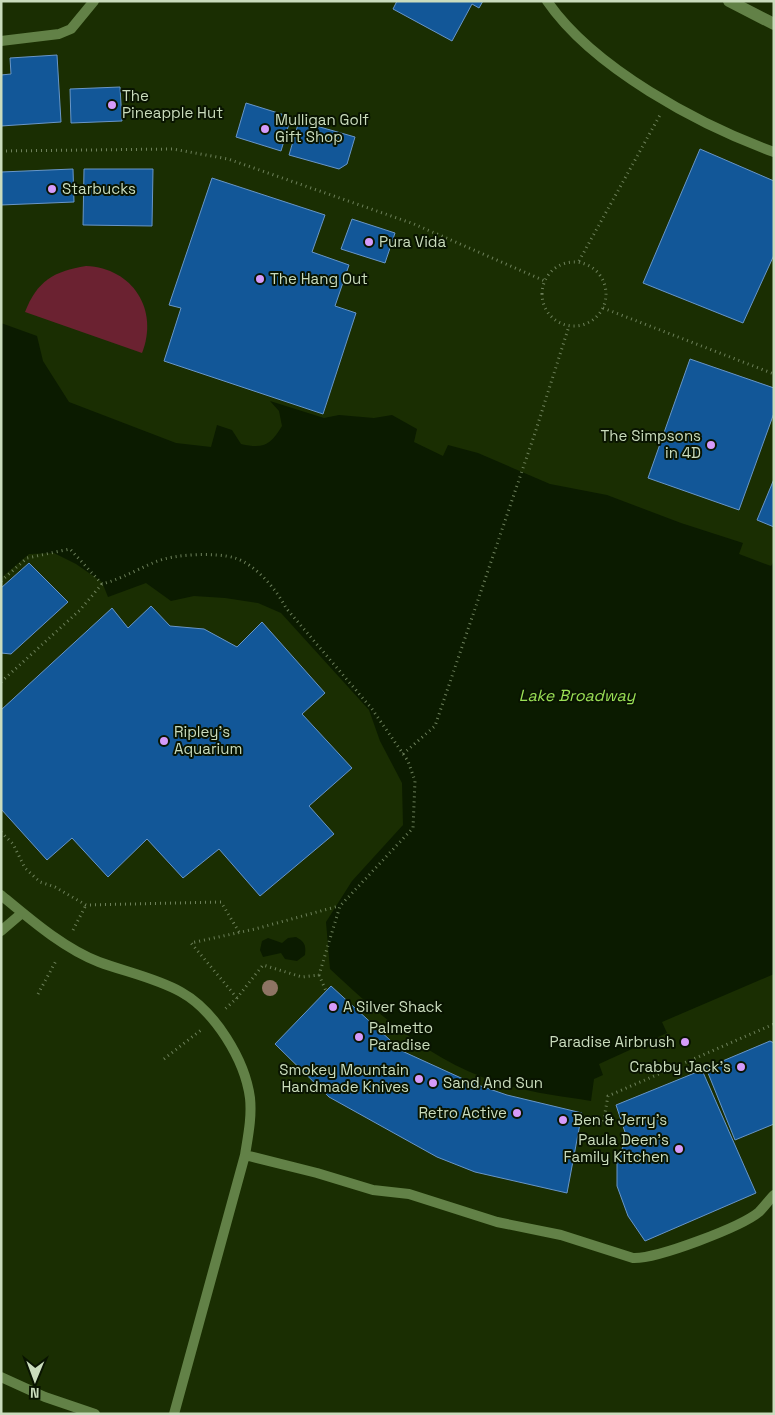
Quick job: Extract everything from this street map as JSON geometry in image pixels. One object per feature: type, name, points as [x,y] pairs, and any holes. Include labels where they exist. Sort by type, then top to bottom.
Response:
[{"type":"street","points":[[731,2],[774,24]]},
{"type":"lane","points":[[1,41],[59,34],[72,29],[94,1]]},
{"type":"lane","points":[[547,1],[555,13],[586,45],[625,76],[667,102],[726,132],[774,152]]},
{"type":"lane","points":[[1,895],[22,913],[98,962],[137,974],[181,992],[201,1006],[224,1033],[242,1070],[250,1098],[250,1127],[245,1155],[174,1414]]},
{"type":"lane","points":[[1,931],[22,913]]},
{"type":"lane","points":[[245,1155],[318,1173],[373,1190],[409,1194],[497,1222],[561,1235],[633,1258],[644,1259],[735,1225],[758,1212],[774,1194]]},
{"type":"lane","points":[[1,1377],[45,1397],[94,1414]]},
{"type":"path","points":[[579,261],[667,102]]},
{"type":"path","points":[[1,151],[173,149],[228,159],[414,224],[545,281]]},
{"type":"path","points":[[579,261],[589,265],[603,278],[606,299],[603,308],[589,322],[569,326],[558,322],[550,315],[544,305],[542,294],[545,281],[557,266],[579,261]]},
{"type":"path","points":[[603,308],[774,374]]},
{"type":"path","points":[[403,754],[435,726],[536,430],[569,326]]},
{"type":"path","points":[[1,581],[27,558],[70,549],[102,584]]},
{"type":"path","points":[[1,682],[80,610],[102,584],[121,579],[155,562],[172,558],[212,556],[236,558],[256,571],[278,592],[286,608],[372,709],[408,761],[415,781],[413,828],[340,906],[319,975],[326,992]]},
{"type":"path","points":[[1,832],[13,844],[25,868],[40,882],[56,887],[86,905],[221,902],[239,932]]},
{"type":"path","points":[[238,998],[191,942],[239,932],[340,906]]},
{"type":"path","points":[[164,1058],[238,998],[263,965],[302,978],[319,975]]},
{"type":"path","points":[[581,1120],[602,1124],[608,1096],[774,1024]]},
{"type":"shaded area","points":[[86,266],[117,274],[129,283],[138,294],[144,307],[147,322],[142,353],[25,312],[35,292],[48,279],[65,271]]},
{"type":"water","name":"Lake Broadway","points":[[1,323],[37,336],[43,361],[69,402],[176,443],[211,447],[217,425],[232,430],[241,444],[260,446],[270,442],[282,426],[279,411],[270,401],[324,418],[339,415],[374,418],[392,415],[417,429],[414,442],[443,456],[448,445],[478,453],[550,484],[607,495],[681,523],[743,543],[739,554],[771,566],[774,561],[774,974],[662,1022],[667,1033],[599,1064],[603,1075],[594,1079],[591,1101],[522,1089],[495,1082],[460,1068],[420,1044],[365,1001],[330,969],[326,922],[352,881],[403,825],[402,783],[380,741],[369,710],[281,613],[258,603],[194,596],[171,601],[146,583],[108,597],[102,582],[76,564],[54,553],[29,554],[1,578]]},
{"type":"water","points":[[296,937],[303,942],[305,949],[305,955],[297,961],[285,959],[281,953],[263,957],[260,950],[262,941],[268,938],[282,943],[288,938]]},
{"type":"building","points":[[397,1],[483,1],[479,8],[472,4],[452,41],[393,9]]},
{"type":"building","points":[[57,55],[61,122],[1,126],[1,75],[11,74],[10,58]]},
{"type":"building","points":[[120,87],[122,121],[71,123],[70,89]]},
{"type":"building","points":[[246,103],[291,117],[281,151],[236,137]]},
{"type":"building","points":[[299,121],[355,137],[347,164],[339,169],[289,155]]},
{"type":"building","points":[[700,149],[774,181],[774,255],[743,323],[643,283]]},
{"type":"building","points":[[73,169],[74,202],[1,205],[1,172]]},
{"type":"building","points":[[84,169],[153,169],[152,226],[83,225]]},
{"type":"building","points":[[212,178],[325,215],[312,252],[349,265],[335,306],[356,313],[323,414],[164,361],[181,308],[169,305]]},
{"type":"building","points":[[352,219],[395,233],[385,263],[341,249]]},
{"type":"building","name":"The Simpsons in 4D","points":[[690,359],[774,388],[774,413],[739,510],[648,478]]},
{"type":"building","points":[[774,479],[774,527],[757,520]]},
{"type":"building","points":[[29,563],[68,602],[11,654],[1,653],[1,588]]},
{"type":"building","name":"Ripley's Aquarium","points":[[151,606],[170,626],[204,629],[237,647],[262,622],[325,693],[302,714],[352,768],[309,806],[334,834],[260,896],[219,849],[183,878],[147,839],[108,877],[72,838],[47,860],[1,809],[1,710],[112,608],[128,628]]},
{"type":"building","points":[[331,986],[402,1051],[472,1083],[507,1095],[582,1113],[567,1193],[475,1172],[437,1157],[329,1097],[275,1044]]},
{"type":"building","points":[[770,1041],[774,1043],[774,1124],[735,1140],[706,1068]]},
{"type":"building","name":"Paula Deen's Family Kitchen","points":[[702,1070],[756,1193],[645,1241],[628,1216],[617,1186],[617,1160],[627,1138],[616,1105]]},
{"type":"place","name":"The Pineapple Hut","points":[[112,105]]},
{"type":"place","name":"Mulligan Golf Gift Shop","points":[[265,129]]},
{"type":"place","name":"Starbucks","points":[[52,189]]},
{"type":"place","name":"Pura Vida","points":[[369,242]]},
{"type":"place","name":"The Hang Out","points":[[260,279]]},
{"type":"place","name":"The Simpsons in 4D","points":[[711,445]]},
{"type":"place","name":"Ripley's Aquarium","points":[[164,741]]},
{"type":"place","name":"A Silver Shack","points":[[333,1007]]},
{"type":"place","name":"Palmetto Paradise","points":[[359,1037]]},
{"type":"place","name":"Paradise Airbrush","points":[[685,1042]]},
{"type":"place","name":"Crabby Jack's","points":[[741,1067]]},
{"type":"place","name":"Smokey Mountain Handmade Knives","points":[[419,1079]]},
{"type":"place","name":"Sand And Sun","points":[[433,1083]]},
{"type":"place","name":"Retro Active","points":[[517,1113]]},
{"type":"place","name":"Ben & Jerry's","points":[[563,1120]]},
{"type":"place","name":"Paula Deen's Family Kitchen","points":[[679,1149]]}]
